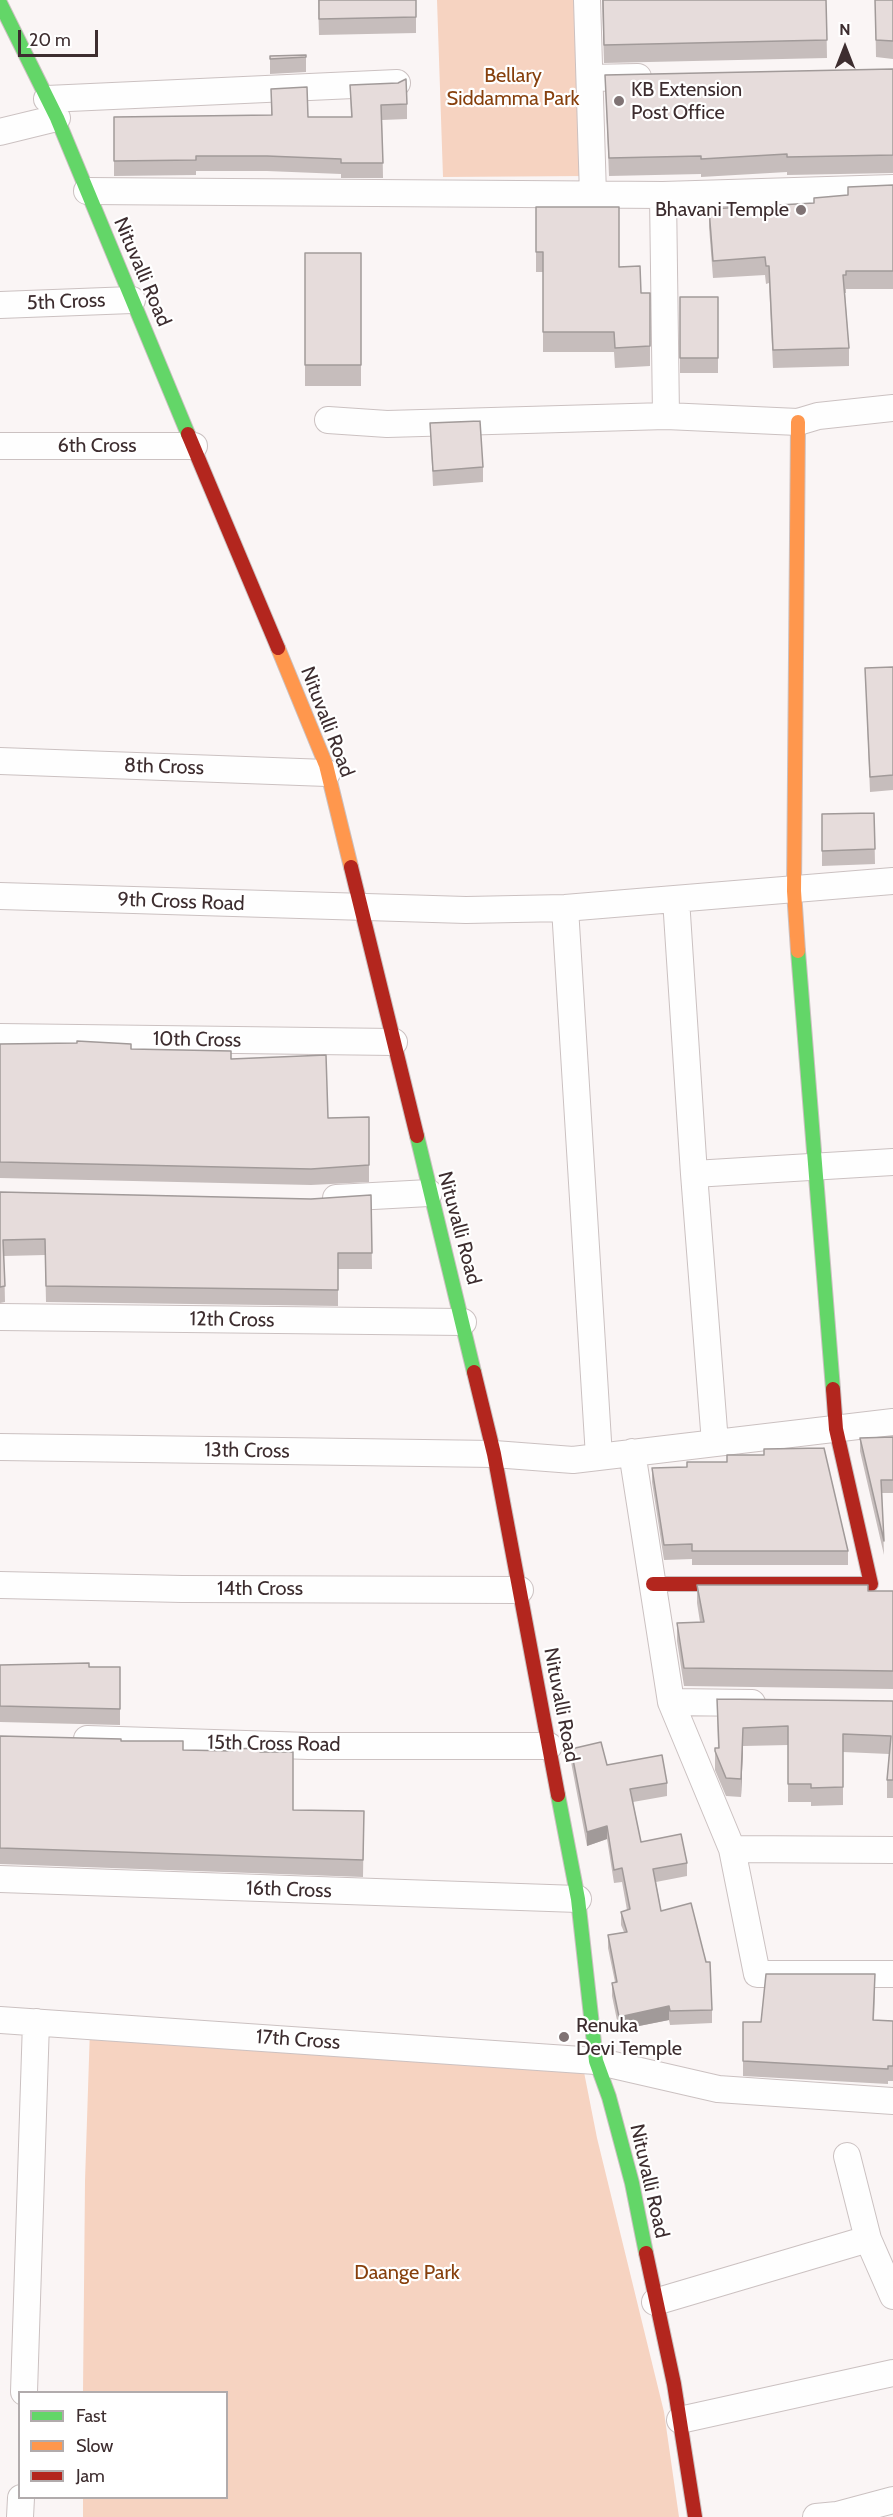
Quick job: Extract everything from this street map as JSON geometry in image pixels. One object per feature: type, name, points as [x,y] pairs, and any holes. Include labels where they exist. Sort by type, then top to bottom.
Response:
[{"type":"street","points":[[587,0],[593,195]]},
{"type":"street","name":"Nituvalli Road","points":[[0,3],[52,109],[87,191],[327,773],[429,1193],[464,1322],[494,1454],[578,1899],[596,2061],[609,2097],[632,2183],[655,2302],[674,2384],[695,2517]]},
{"type":"street","points":[[591,78],[660,77]]},
{"type":"street","points":[[0,132],[52,109],[397,82]]},
{"type":"street","points":[[87,191],[663,195],[893,188]]},
{"type":"street","points":[[663,195],[666,416]]},
{"type":"street","name":"5th Cross","points":[[0,305],[132,300]]},
{"type":"street","points":[[328,420],[387,424],[666,416],[798,422],[818,416],[893,408]]},
{"type":"street","points":[[652,1584],[870,1584],[836,1429],[794,891],[798,422]]},
{"type":"street","name":"6th Cross","points":[[0,446],[194,446]]},
{"type":"street","name":"8th Cross","points":[[0,761],[327,773]]},
{"type":"street","name":"9th Cross Road","points":[[0,896],[466,910],[565,908],[794,891],[893,881]]},
{"type":"street","points":[[676,899],[715,1443]]},
{"type":"street","points":[[565,908],[599,1456]]},
{"type":"street","name":"10th Cross","points":[[0,1037],[394,1042]]},
{"type":"street","points":[[694,1174],[893,1162]]},
{"type":"street","points":[[311,1200],[429,1193]]},
{"type":"street","name":"12th Cross","points":[[0,1317],[464,1322]]},
{"type":"street","name":"13th Cross","points":[[0,1447],[494,1454],[573,1460],[893,1422]]},
{"type":"street","points":[[632,1452],[671,1702],[732,1849],[757,1974],[893,1974]]},
{"type":"street","name":"14th Cross","points":[[0,1585],[182,1589],[520,1590]]},
{"type":"street","points":[[671,1702],[776,1703]]},
{"type":"street","name":"15th Cross Road","points":[[58,1738],[309,1746],[549,1746]]},
{"type":"street","points":[[732,1849],[893,1850]]},
{"type":"street","name":"16th Cross","points":[[0,1880],[578,1899]]},
{"type":"street","name":"17th Cross","points":[[0,2020],[596,2061],[718,2089],[893,2101]]},
{"type":"street","points":[[24,2391],[36,2022]]},
{"type":"street","points":[[847,2156],[868,2239],[893,2296]]},
{"type":"street","points":[[655,2302],[868,2239]]},
{"type":"street","points":[[680,2420],[893,2373]]},
{"type":"street","points":[[20,2517],[21,2499]]},
{"type":"street","points":[[816,2517],[837,2515],[893,2500]]},
{"type":"green space","name":"Bellary Siddamma Park","points":[[437,0],[584,0],[588,176],[443,177]]},
{"type":"green space","name":"Daange Park","points":[[90,2028],[584,2072],[597,2138],[664,2412],[679,2517],[83,2517],[83,2499],[228,2499],[228,2391],[83,2391],[85,2181]]},
{"type":"building","points":[[319,0],[416,0],[416,17],[319,19]]},
{"type":"building","points":[[603,0],[826,0],[827,40],[604,45]]},
{"type":"building","points":[[875,0],[893,0],[893,41],[876,40]]},
{"type":"building","points":[[306,55],[306,57],[270,59],[270,56]]},
{"type":"building","points":[[893,69],[893,155],[787,157],[787,154],[701,159],[701,156],[609,158],[605,75]]},
{"type":"building","points":[[406,79],[407,104],[381,105],[383,163],[341,163],[341,159],[267,156],[196,156],[196,160],[114,161],[114,117],[272,115],[271,89],[307,87],[308,117],[352,117],[350,85],[398,83]]},
{"type":"building","points":[[893,185],[893,271],[846,271],[846,275],[843,275],[849,348],[773,350],[769,266],[766,266],[765,257],[713,261],[709,209],[814,203],[814,198],[848,195],[848,187]]},
{"type":"building","points":[[536,207],[619,207],[619,267],[640,266],[641,293],[650,293],[650,346],[615,348],[614,332],[543,332],[543,252],[536,252]]},
{"type":"building","points":[[305,253],[361,253],[361,365],[305,365]]},
{"type":"building","points":[[680,297],[718,297],[718,358],[680,358]]},
{"type":"building","points":[[480,421],[483,467],[433,471],[430,423]]},
{"type":"building","points":[[893,667],[893,775],[870,777],[865,668]]},
{"type":"building","points":[[874,813],[875,849],[822,851],[822,814]]},
{"type":"building","points":[[77,1041],[131,1044],[131,1049],[231,1051],[231,1059],[326,1055],[328,1118],[369,1117],[369,1165],[311,1169],[0,1162],[0,1044],[77,1043]]},
{"type":"building","points":[[0,1192],[311,1199],[371,1195],[372,1253],[338,1253],[338,1290],[46,1286],[45,1239],[3,1240],[5,1286],[0,1287]]},
{"type":"building","points":[[893,1437],[893,1480],[881,1480],[884,1541],[860,1438]]},
{"type":"building","points":[[824,1448],[848,1551],[692,1551],[692,1544],[664,1545],[652,1468],[687,1467],[687,1462],[727,1462],[727,1455],[764,1455],[764,1449]]},
{"type":"building","points":[[697,1585],[868,1585],[868,1591],[893,1591],[893,1671],[684,1668],[677,1623],[704,1622]]},
{"type":"building","points":[[89,1663],[89,1667],[120,1667],[120,1709],[0,1706],[0,1665]]},
{"type":"building","points":[[717,1699],[893,1701],[893,1780],[887,1780],[891,1736],[843,1734],[843,1787],[811,1788],[811,1784],[788,1784],[788,1726],[743,1728],[741,1779],[726,1778],[715,1751],[715,1748],[719,1748]]},
{"type":"building","points":[[0,1736],[183,1741],[183,1750],[233,1751],[233,1749],[260,1748],[260,1752],[293,1752],[293,1810],[364,1811],[363,1860],[0,1848]]},
{"type":"building","points":[[601,1742],[607,1765],[662,1755],[667,1783],[630,1789],[641,1842],[681,1834],[687,1863],[653,1869],[661,1911],[691,1903],[706,1962],[710,1962],[712,2010],[670,2011],[669,2006],[619,2017],[612,1983],[617,1982],[608,1935],[627,1932],[621,1912],[630,1909],[622,1868],[614,1870],[607,1826],[587,1832],[571,1749]]},
{"type":"building","points":[[766,1974],[875,1974],[873,2020],[893,2021],[893,2066],[888,2066],[888,2069],[743,2061],[743,2022],[761,2022]]},
{"type":"traffic: fast","points":[[0,3],[57,118],[188,434]]},
{"type":"traffic: fast","points":[[798,951],[833,1389]]},
{"type":"traffic: fast","points":[[417,1136],[474,1372]]},
{"type":"traffic: fast","points":[[558,1795],[578,1899],[596,2061],[609,2097],[632,2183],[646,2253]]},
{"type":"traffic: slow","points":[[798,422],[794,891],[798,951]]},
{"type":"traffic: slow","points":[[278,648],[326,765],[351,867]]},
{"type":"traffic: jam","points":[[188,434],[278,648]]},
{"type":"traffic: jam","points":[[351,867],[417,1136]]},
{"type":"traffic: jam","points":[[474,1372],[494,1454],[558,1795]]},
{"type":"traffic: jam","points":[[653,1584],[871,1584],[836,1429],[833,1389]]},
{"type":"traffic: jam","points":[[646,2253],[674,2384],[695,2517]]},
{"type":"place","name":"KB Extension Post Office","points":[[619,101]]},
{"type":"place","name":"Bhavani Temple","points":[[801,210]]},
{"type":"place","name":"Renuka Devi Temple","points":[[564,2037]]}]
